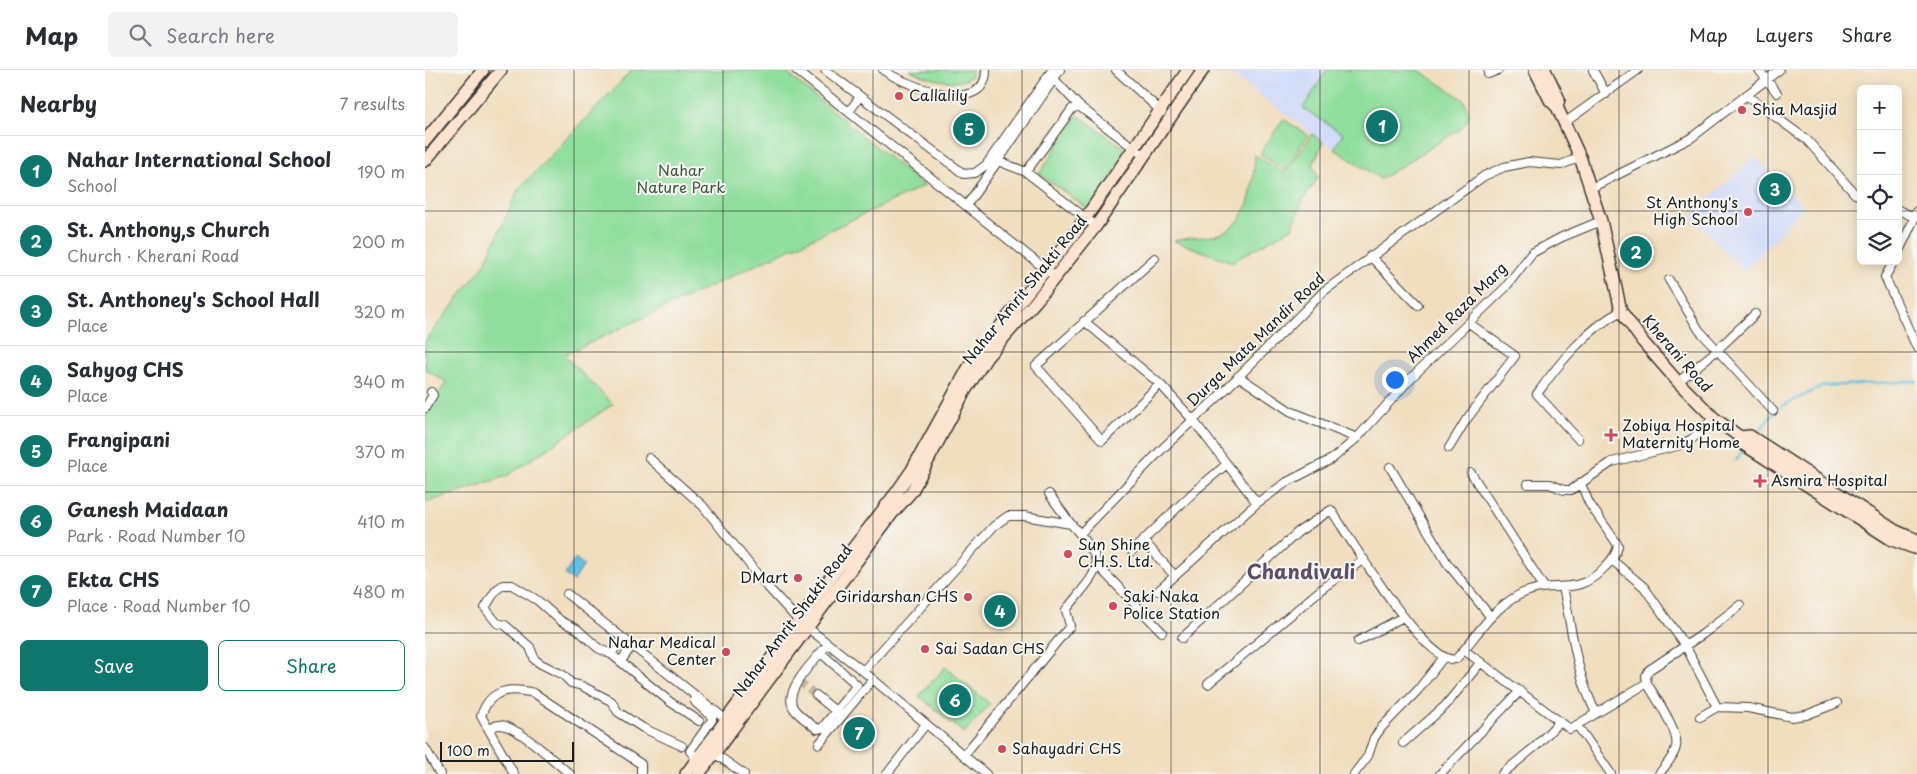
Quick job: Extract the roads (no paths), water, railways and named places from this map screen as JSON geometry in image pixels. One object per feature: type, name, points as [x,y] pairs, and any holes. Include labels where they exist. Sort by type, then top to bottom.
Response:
[{"type":"street","points":[[425,142],[483,70]]},
{"type":"street","points":[[425,161],[501,70]]},
{"type":"street","points":[[796,70],[1055,277]]},
{"type":"street","points":[[825,70],[964,174],[975,172],[986,165],[1052,70]]},
{"type":"street","points":[[883,70],[911,86],[927,91],[962,94],[974,91],[980,86],[986,78],[986,70]]},
{"type":"street","points":[[966,206],[1060,70]]},
{"type":"street","points":[[1116,70],[1169,117]]},
{"type":"street","name":"Nahar Amrit Shakti Road","points":[[916,472],[971,363],[1086,218],[1188,70]]},
{"type":"street","name":"Nahar Amrit Shakti Road","points":[[699,774],[710,750],[916,472],[987,357],[1096,226],[1203,70]]},
{"type":"street","points":[[1488,74],[1498,70]]},
{"type":"street","name":"Kherani Road","points":[[1535,70],[1550,100],[1557,107],[1563,123],[1581,157],[1601,221],[1621,310],[1643,342],[1678,382],[1714,418],[1892,540],[1917,548]]},
{"type":"street","name":"Kherani Road","points":[[1545,70],[1559,99],[1557,107]]},
{"type":"street","points":[[1593,70],[1606,94]]},
{"type":"street","points":[[1563,123],[1638,70]]},
{"type":"street","points":[[1759,70],[1777,93]]},
{"type":"street","points":[[1591,188],[1691,138],[1779,70]]},
{"type":"street","points":[[1054,79],[1079,106],[1143,155]]},
{"type":"street","points":[[1746,95],[1807,140],[1857,195]]},
{"type":"street","points":[[849,112],[860,96]]},
{"type":"street","points":[[1026,172],[1072,109],[1079,106]]},
{"type":"street","name":"Durga Mata Mandir Road","points":[[1079,534],[1156,454],[1324,291],[1370,256],[1484,176],[1504,166],[1529,162],[1561,165],[1581,157]]},
{"type":"street","points":[[998,161],[1026,172],[1096,226]]},
{"type":"street","points":[[1098,200],[1109,206]]},
{"type":"street","points":[[1902,211],[1915,214],[1902,245]]},
{"type":"street","name":"Ahmed Raza Marg","points":[[1158,591],[1257,503],[1287,482],[1335,457],[1357,438],[1413,377],[1505,288],[1537,250],[1562,237],[1601,221]]},
{"type":"street","points":[[1370,256],[1418,305]]},
{"type":"street","points":[[1155,258],[1036,366],[1102,440],[1160,384]]},
{"type":"street","points":[[1892,265],[1885,278],[1917,348]]},
{"type":"street","points":[[1669,280],[1699,330],[1716,351],[1773,411]]},
{"type":"street","points":[[1578,439],[1537,394],[1575,347],[1606,319],[1621,310]]},
{"type":"street","points":[[1678,382],[1716,351],[1755,314]]},
{"type":"street","points":[[1085,321],[1160,384],[1193,420],[1257,503]]},
{"type":"street","points":[[1449,448],[1466,420],[1515,356],[1469,323]]},
{"type":"street","points":[[1238,376],[1289,411],[1357,438]]},
{"type":"street","points":[[425,408],[433,395],[431,392]]},
{"type":"street","points":[[1528,484],[1550,484],[1564,490],[1571,490],[1612,462],[1677,446],[1692,439],[1714,418]]},
{"type":"street","name":"Kherani Road","points":[[1748,441],[1896,532],[1917,540]]},
{"type":"street","points":[[649,458],[703,506],[765,584],[803,624],[873,679],[986,774]]},
{"type":"street","points":[[1132,551],[1197,488],[1227,464]]},
{"type":"street","points":[[1390,467],[1447,563],[1490,616]]},
{"type":"street","points":[[1471,473],[1544,587]]},
{"type":"street","points":[[1182,638],[1298,532],[1331,510],[1415,632],[1443,658],[1456,659],[1490,616],[1516,597],[1533,589],[1544,587],[1581,586],[1595,578],[1612,560],[1618,545],[1589,502],[1581,484]]},
{"type":"street","points":[[963,755],[1071,626],[1066,610],[1095,574],[1097,565],[1095,555],[1049,494]]},
{"type":"street","points":[[863,671],[994,526],[1007,516],[1024,516],[1071,524]]},
{"type":"street","points":[[1143,540],[1174,575]]},
{"type":"street","points":[[1208,684],[1324,587],[1364,560]]},
{"type":"street","points":[[1612,560],[1645,587],[1686,647],[1717,707]]},
{"type":"street","points":[[1097,565],[1162,632]]},
{"type":"street","points":[[682,746],[648,732],[618,712],[611,701],[582,686],[571,683],[563,675],[535,660],[530,647],[505,625],[497,623],[485,608],[496,590],[503,585],[512,584],[537,600],[561,621],[577,629],[588,642],[621,661],[669,701],[699,720]]},
{"type":"street","points":[[1563,587],[1579,670],[1585,690],[1596,713]]},
{"type":"street","points":[[567,594],[731,723]]},
{"type":"street","points":[[1659,774],[1675,752],[1677,744],[1672,726],[1647,683],[1646,676],[1649,670],[1686,647],[1739,605]]},
{"type":"street","points":[[1358,641],[1403,617]]},
{"type":"street","points":[[611,654],[623,638]]},
{"type":"street","points":[[828,644],[792,688],[791,704],[794,710],[817,728],[822,728],[839,714],[873,679]]},
{"type":"street","points":[[621,661],[632,646]]},
{"type":"street","points":[[1464,650],[1570,729],[1647,683]]},
{"type":"street","points":[[819,744],[857,683],[821,653]]},
{"type":"street","points":[[1354,774],[1368,756],[1374,738],[1382,727],[1419,690],[1443,658]]},
{"type":"street","points":[[1403,743],[1445,706],[1481,662]]},
{"type":"street","points":[[514,774],[481,716],[485,704],[492,696],[514,689],[534,693],[641,764],[641,774]]},
{"type":"street","points":[[1440,774],[1520,691]]},
{"type":"street","points":[[816,695],[839,714]]},
{"type":"street","points":[[697,697],[694,700],[696,703],[712,716],[712,720],[689,751],[697,759]]},
{"type":"street","points":[[1700,717],[1717,707],[1748,708],[1792,717],[1806,715],[1837,703]]},
{"type":"street","points":[[1502,774],[1536,746],[1560,721]]},
{"type":"street","points":[[490,731],[494,726],[500,724],[513,728],[569,774]]},
{"type":"street","points":[[891,772],[926,724]]},
{"type":"street","points":[[1577,725],[1611,774]]},
{"type":"street","points":[[425,748],[440,774]]},
{"type":"street","points":[[710,750],[744,774]]},
{"type":"street","name":"Nahar Amrit Shakti Road","points":[[686,774],[697,759],[710,750]]},
{"type":"water","points":[[575,558],[584,565],[574,581],[565,575]]},
{"type":"waterway","points":[[1756,435],[1778,408],[1823,386],[1917,381]]},
{"type":"waterway","points":[[1736,460],[1744,449]]},
{"type":"tunnel","points":[[799,682],[816,695]]},
{"type":"place","name":"Callalily","points":[[899,96]]},
{"type":"place","name":"Shia Masjid","points":[[1742,110]]},
{"type":"place","name":"Nahar International School","points":[[1382,126]]},
{"type":"place","name":"Frangipani","points":[[969,129]]},
{"type":"place","name":"St. Anthoney's School Hall","points":[[1775,189]]},
{"type":"place","name":"St Anthony's High School","points":[[1748,212]]},
{"type":"place","name":"St. Anthony,s Church","points":[[1636,252]]},
{"type":"place","name":"Zobiya Hospital Maternity Home","points":[[1611,435]]},
{"type":"place","name":"Asmira Hospital","points":[[1760,481]]},
{"type":"place","name":"Sun Shine C.H.S. Ltd.","points":[[1068,554]]},
{"type":"place","name":"DMart","points":[[798,578]]},
{"type":"place","name":"Giridarshan CHS","points":[[968,597]]},
{"type":"place","name":"Saki Naka Police Station","points":[[1113,606]]},
{"type":"place","name":"Sahyog CHS","points":[[1000,611]]},
{"type":"place","name":"Sai Sadan CHS","points":[[925,649]]},
{"type":"place","name":"Nahar Medical Center","points":[[726,652]]},
{"type":"place","name":"Ganesh Maidaan","points":[[955,700]]},
{"type":"place","name":"Ekta CHS","points":[[859,733]]},
{"type":"place","name":"Sahayadri CHS","points":[[1002,749]]},
{"type":"district","name":"Chandivali","points":[[1301,572]]},
{"type":"park label","name":"Nahar Nature Park","points":[[681,180]]}]
